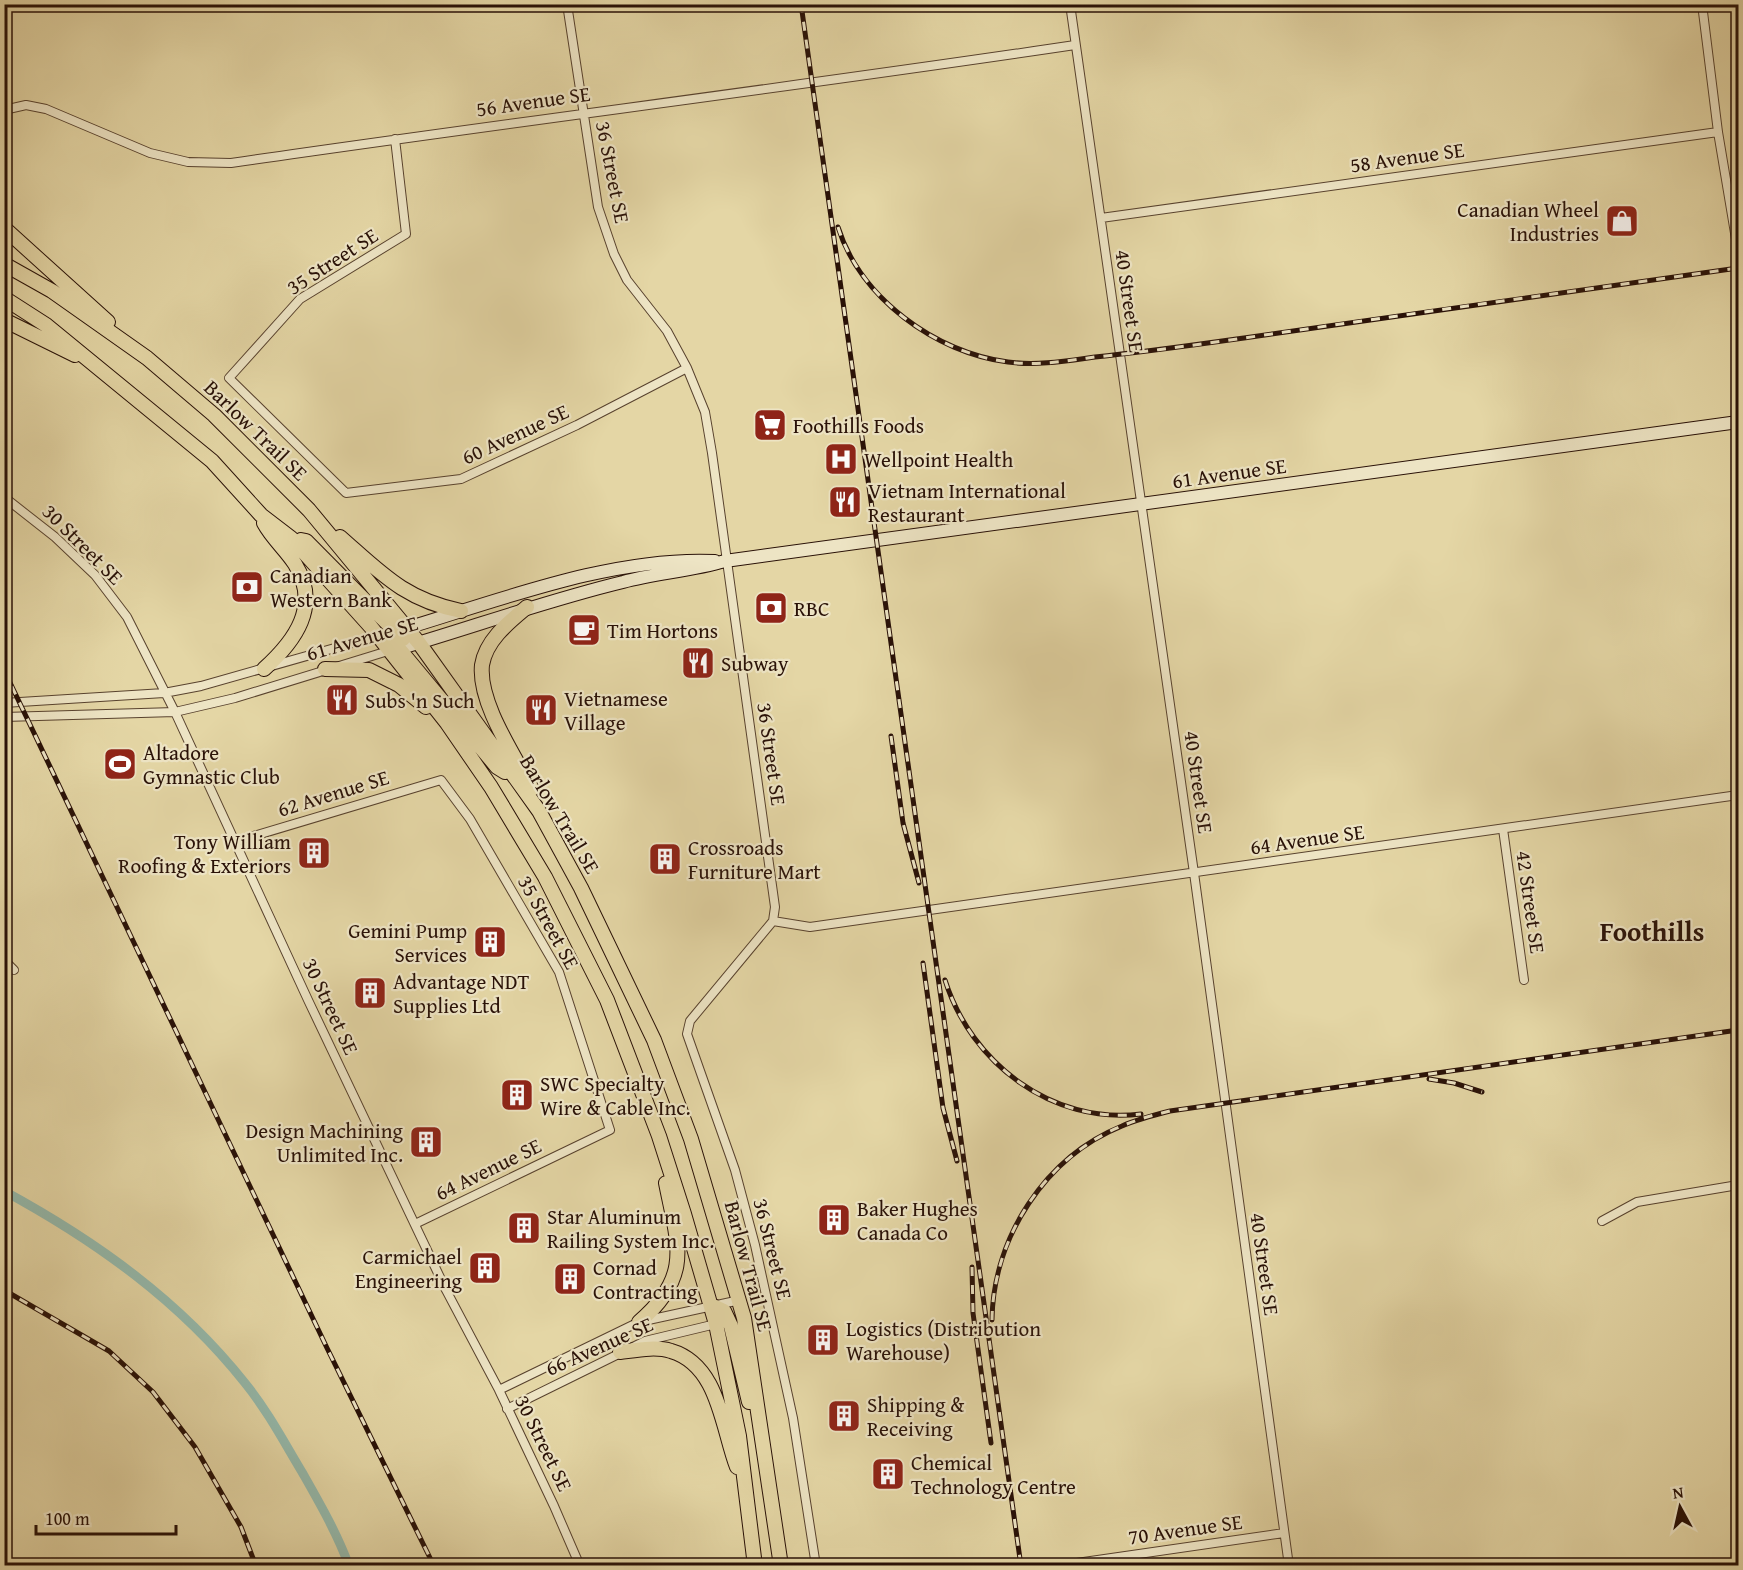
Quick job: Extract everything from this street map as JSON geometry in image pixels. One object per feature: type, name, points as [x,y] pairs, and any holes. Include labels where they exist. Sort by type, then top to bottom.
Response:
[{"type":"main road","points":[[4,228],[147,358]]},
{"type":"main road","name":"Barlow Trail SE","points":[[4,264],[52,291],[147,358],[214,415],[309,510],[400,630],[419,643],[539,811],[581,888],[654,1040],[691,1139],[744,1318],[781,1566]]},
{"type":"main road","points":[[4,298],[46,325],[212,460],[261,515],[291,538],[377,636],[394,650],[496,767],[516,779]]},
{"type":"main road","points":[[4,320],[98,366]]},
{"type":"main road","points":[[309,510],[378,570],[417,599],[461,611]]},
{"type":"main road","points":[[261,515],[265,525],[295,564],[303,580],[306,602],[303,620],[296,636],[264,669]]},
{"type":"main road","points":[[291,538],[306,541],[400,630]]},
{"type":"main road","points":[[527,607],[502,628],[489,647],[482,664],[484,693],[534,793],[539,811]]},
{"type":"main road","points":[[394,650],[491,787],[545,877],[607,1000],[659,1136],[711,1305],[722,1323],[763,1447]]},
{"type":"main road","points":[[325,669],[369,670],[399,685],[447,723]]},
{"type":"main road","points":[[639,1322],[664,1298],[676,1276],[678,1259],[677,1233],[659,1136]]},
{"type":"main road","points":[[722,1323],[755,1566]]},
{"type":"main road","points":[[620,1352],[671,1351],[698,1368],[709,1382],[720,1405],[726,1434],[746,1490]]},
{"type":"street","name":"36 Street SE","points":[[567,4],[598,207],[614,254],[627,280],[667,331],[687,368],[705,412],[775,907],[773,921],[690,1021],[687,1034],[735,1170],[756,1245],[793,1418],[816,1566]]},
{"type":"street","name":"40 Street SE","points":[[1070,4],[1194,873],[1289,1566]]},
{"type":"street","points":[[1702,4],[1718,132],[1738,251]]},
{"type":"street","name":"56 Avenue SE","points":[[4,110],[26,105],[46,109],[150,153],[188,162],[231,163],[583,112],[813,84],[1075,45]]},
{"type":"street","name":"58 Avenue SE","points":[[1101,218],[1718,132]]},
{"type":"street","name":"35 Street SE","points":[[346,492],[229,378],[300,299],[406,234],[395,139]]},
{"type":"street","name":"60 Avenue SE","points":[[346,492],[461,479],[577,425],[687,368]]},
{"type":"street","name":"61 Avenue SE","points":[[4,703],[164,693],[201,686],[602,572],[691,560],[725,561],[1738,422]]},
{"type":"street","name":"30 Street SE","points":[[4,497],[55,537],[95,575],[127,617],[237,841],[308,1000],[415,1224],[499,1390],[580,1566]]},
{"type":"street","name":"61 Avenue SE","points":[[4,717],[175,712],[234,698],[325,669],[419,643],[527,607],[626,581],[693,571],[725,561]]},
{"type":"street","name":"35 Street SE","points":[[441,780],[470,819],[559,972],[610,1130]]},
{"type":"street","name":"62 Avenue SE","points":[[237,841],[441,780]]},
{"type":"street","name":"64 Avenue SE","points":[[773,921],[810,927],[1738,795]]},
{"type":"street","name":"42 Street SE","points":[[1503,829],[1524,980]]},
{"type":"street","points":[[4,960],[14,970]]},
{"type":"street","name":"64 Avenue SE","points":[[415,1224],[610,1130]]},
{"type":"street","points":[[1602,1221],[1637,1202],[1738,1185]]},
{"type":"street","name":"66 Avenue SE","points":[[499,1390],[639,1322],[740,1300]]},
{"type":"street","name":"66 Avenue SE","points":[[507,1409],[645,1341],[744,1318]]},
{"type":"street","name":"70 Avenue SE","points":[[1056,1566],[1284,1533]]},
{"type":"waterway","points":[[4,1191],[104,1252],[135,1275],[193,1325],[220,1353],[253,1393],[275,1426],[327,1518],[349,1566]]},
{"type":"railway","points":[[801,4],[1021,1566]]},
{"type":"railway","points":[[838,227],[849,253],[864,277],[882,299],[904,318],[954,347],[981,357],[1019,363],[1052,362],[1170,348],[1738,268]]},
{"type":"railway","points":[[4,670],[327,1348],[434,1566]]},
{"type":"railway","points":[[891,736],[903,823],[919,883]]},
{"type":"railway","points":[[923,963],[943,1108],[957,1161]]},
{"type":"railway","points":[[945,980],[957,1010],[974,1038],[995,1062],[1019,1082],[1047,1098],[1076,1109],[1108,1115],[1141,1114]]},
{"type":"railway","points":[[992,1320],[995,1289],[1002,1259],[1013,1231],[1028,1204],[1047,1179],[1069,1158],[1094,1140],[1146,1117],[1170,1111],[1738,1030]]},
{"type":"railway","points":[[1429,1079],[1454,1083],[1482,1092]]},
{"type":"railway","points":[[972,1267],[973,1313],[991,1443]]},
{"type":"railway","points":[[4,1290],[109,1351],[153,1392],[195,1447],[241,1527],[256,1566]]},
{"type":"railway","points":[[4,1553],[16,1566]]},
{"type":"place","name":"Canadian Wheel Industries","points":[[1622,221]]},
{"type":"place","name":"Foothills Foods","points":[[770,425]]},
{"type":"place","name":"Wellpoint Health","points":[[841,459]]},
{"type":"place","name":"Vietnam International Restaurant","points":[[845,502]]},
{"type":"place","name":"Canadian Western Bank","points":[[247,587]]},
{"type":"place","name":"RBC","points":[[771,608]]},
{"type":"place","name":"Tim Hortons","points":[[584,630]]},
{"type":"place","name":"Subway","points":[[698,663]]},
{"type":"place","name":"Subs 'n Such","points":[[342,700]]},
{"type":"place","name":"Vietnamese Village","points":[[541,710]]},
{"type":"place","name":"Altadore Gymnastic Club","points":[[120,764]]},
{"type":"place","name":"Tony William Roofing & Exteriors","points":[[314,853]]},
{"type":"place","name":"Crossroads Furniture Mart","points":[[665,859]]},
{"type":"place","name":"Gemini Pump Services","points":[[490,942]]},
{"type":"place","name":"Advantage NDT Supplies Ltd","points":[[370,993]]},
{"type":"place","name":"SWC Specialty Wire & Cable Inc.","points":[[517,1095]]},
{"type":"place","name":"Design Machining Unlimited Inc.","points":[[426,1142]]},
{"type":"place","name":"Baker Hughes Canada Co","points":[[834,1220]]},
{"type":"place","name":"Star Aluminum Railing System Inc.","points":[[524,1228]]},
{"type":"place","name":"Carmichael Engineering","points":[[485,1268]]},
{"type":"place","name":"Cornad Contracting","points":[[570,1279]]},
{"type":"place","name":"Logistics (Distribution Warehouse)","points":[[823,1340]]},
{"type":"place","name":"Shipping & Receiving","points":[[844,1416]]},
{"type":"place","name":"Chemical Technology Centre","points":[[888,1474]]},
{"type":"district","name":"Foothills","points":[[1652,931]]}]
